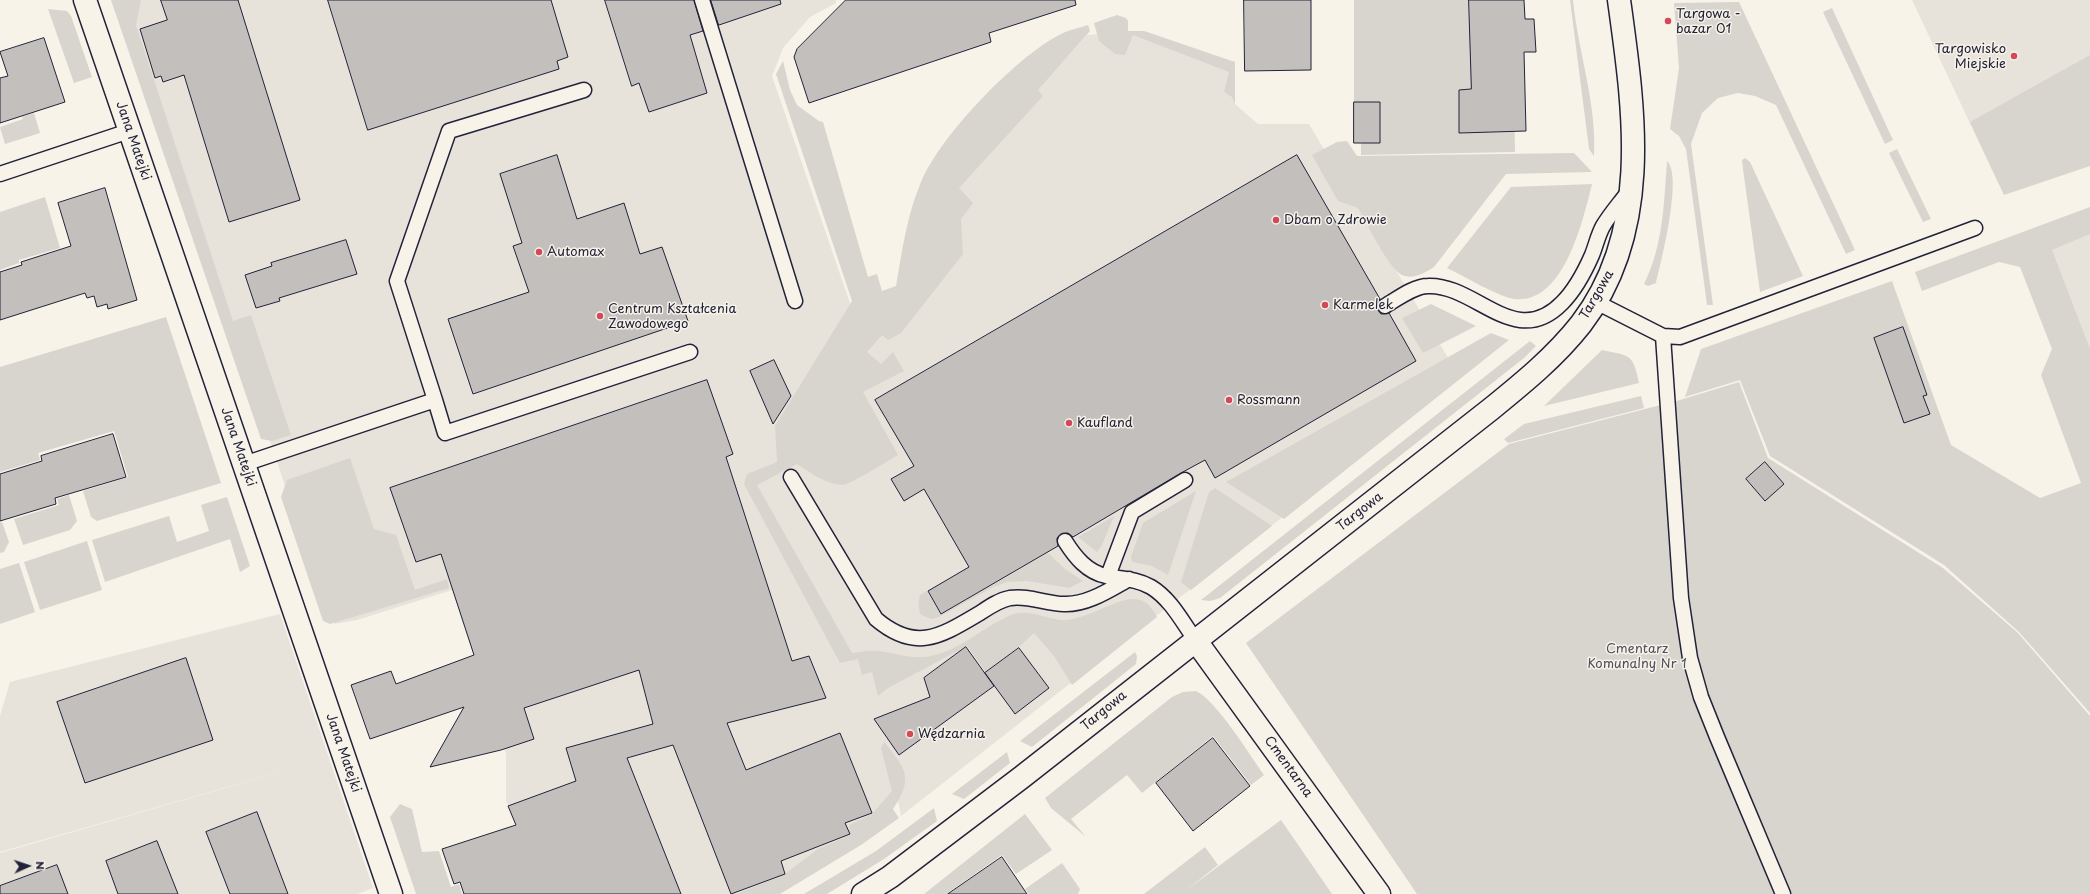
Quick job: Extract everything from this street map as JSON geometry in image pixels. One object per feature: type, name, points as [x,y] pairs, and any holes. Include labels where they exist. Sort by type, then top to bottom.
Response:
[{"type":"street","name":"Jana Matejki","points":[[85,0],[391,894]]},
{"type":"street","name":"Targowa","points":[[863,894],[890,877],[1009,786],[1534,375],[1581,323],[1596,302],[1612,272],[1621,247],[1630,208],[1633,125],[1631,89],[1619,0]]},
{"type":"street","name":"Cmentarna","points":[[1196,641],[1379,894]]},
{"type":"lane","points":[[702,0],[795,301]]},
{"type":"lane","points":[[584,90],[449,131],[397,282],[445,433],[690,352]]},
{"type":"lane","points":[[0,174],[129,131]]},
{"type":"lane","points":[[1385,306],[1419,288],[1428,286],[1451,291],[1489,310],[1518,320],[1531,321],[1545,317],[1562,303],[1577,284],[1591,257],[1603,227],[1631,188]]},
{"type":"lane","points":[[1596,302],[1663,336],[1680,336],[1975,228]]},
{"type":"lane","points":[[1663,336],[1681,598],[1690,658],[1701,697],[1711,724],[1783,894]]},
{"type":"lane","points":[[244,464],[435,400]]},
{"type":"lane","points":[[791,477],[876,619],[887,628],[902,635],[923,638],[945,633],[993,605],[1010,598],[1028,598],[1064,604],[1080,602],[1105,592],[1128,579]]},
{"type":"lane","points":[[1108,576],[1132,512],[1185,480]]},
{"type":"lane","points":[[1065,542],[1074,555],[1094,572],[1128,579],[1150,587],[1164,596],[1196,641]]},
{"type":"shaded area","points":[[123,0],[836,0],[836,3],[810,17],[783,48],[772,76],[852,309],[902,290],[914,225],[1087,35],[1144,31],[1235,63],[1235,104],[1258,124],[1309,124],[1460,378],[901,816],[896,791],[852,836],[786,876],[740,894],[540,894],[506,800],[506,754],[452,590],[357,620],[334,624],[287,492]]},
{"type":"shaded area","name":"Targowisko Miejskie","points":[[1912,0],[2090,0],[2090,152],[1999,185]]},
{"type":"shaded area","points":[[2090,225],[2090,433],[2022,252]]},
{"type":"shaded area","points":[[280,614],[329,758],[0,852],[0,716],[10,682]]},
{"type":"shaded area","points":[[329,758],[373,888],[357,894],[0,894],[0,853]]},
{"type":"green space","points":[[111,0],[141,0],[136,25],[233,321],[251,315],[291,435],[272,441],[261,439]]},
{"type":"green space","points":[[1354,0],[1512,0],[1515,152],[1361,155],[1361,143],[1354,143]]},
{"type":"green space","points":[[1570,0],[1573,0],[1575,19],[1590,97],[1593,117],[1594,156],[1589,149]]},
{"type":"green space","points":[[1739,2],[1855,250],[1846,254],[1776,105],[1755,96],[1738,93],[1718,98],[1702,113],[1691,144],[1713,305],[1707,305],[1686,149],[1679,136],[1670,129],[1679,68],[1674,3]]},
{"type":"green space","points":[[1832,8],[1893,140],[1885,144],[1823,12]]},
{"type":"green space","points":[[48,9],[67,11],[71,16],[92,77],[74,83]]},
{"type":"green space","points":[[1117,15],[1126,18],[1128,21],[1128,31],[1144,31],[1235,62],[1235,104],[1232,97],[1224,92],[1229,72],[1133,35],[1125,55],[1115,54],[1099,41],[1094,23]]},
{"type":"green space","points":[[1088,25],[1090,31],[1038,90],[1043,96],[959,188],[973,203],[961,219],[963,254],[901,333],[888,340],[882,335],[867,352],[881,364],[893,352],[904,371],[863,392],[898,455],[861,477],[842,485],[830,483],[797,464],[757,485],[852,653],[876,651],[912,657],[936,655],[958,646],[1000,620],[1017,613],[1030,613],[1062,620],[1072,619],[1128,599],[1143,601],[1151,608],[1157,617],[1072,685],[1054,656],[1034,633],[1020,646],[986,672],[967,646],[888,688],[878,696],[872,672],[862,675],[858,659],[840,663],[744,484],[747,474],[777,462],[775,426],[852,301],[776,74],[783,61],[790,90],[797,105],[819,121],[823,122],[868,277],[877,274],[882,291],[896,286],[912,207],[921,182],[931,163],[962,121],[1021,61],[1059,35]]},
{"type":"green space","points":[[2090,55],[2090,166],[2004,195],[1970,122]]},
{"type":"green space","points":[[34,113],[40,133],[5,144],[0,127],[23,119],[22,117]]},
{"type":"green space","points":[[1347,141],[1357,156],[1574,153],[1592,172],[1506,174],[1434,267],[1419,275],[1410,277],[1402,275],[1390,264],[1358,208],[1338,201],[1312,155],[1337,142]]},
{"type":"green space","points":[[1897,149],[1931,219],[1923,222],[1889,153]]},
{"type":"green space","points":[[1745,158],[1750,162],[1803,276],[1760,292],[1743,169],[1742,160]]},
{"type":"green space","points":[[1667,161],[1671,170],[1673,183],[1672,201],[1656,283],[1648,286],[1644,284],[1655,255],[1662,224]]},
{"type":"green space","points":[[1592,184],[1577,238],[1558,275],[1546,289],[1531,297],[1514,299],[1490,290],[1447,268],[1511,187]]},
{"type":"green space","points":[[45,197],[60,248],[19,260],[19,263],[0,270],[0,212]]},
{"type":"green space","points":[[2090,207],[2090,234],[2052,250],[2090,349],[2090,713],[2019,632],[1944,565],[1770,456],[1740,380],[1685,397],[1701,349],[1892,281],[1951,445],[2040,498],[2081,483],[2041,375],[2052,349],[2020,267],[1999,262],[1922,291],[1915,272]]},
{"type":"green space","points":[[1431,304],[1476,326],[1423,353],[1402,318]]},
{"type":"green space","points":[[166,317],[221,483],[97,521],[91,517],[83,491],[128,477],[114,431],[38,453],[40,460],[0,472],[0,367]]},
{"type":"green space","points":[[1491,333],[1509,340],[1284,519],[1226,482]]},
{"type":"green space","points":[[1530,341],[1536,346],[1524,358],[1220,598],[1210,601],[1201,600]]},
{"type":"green space","points":[[1602,350],[1619,353],[1629,358],[1635,366],[1639,383],[1544,406]]},
{"type":"green space","name":"Cmentarz Komunalny Nr 1","points":[[1739,382],[1768,458],[1943,568],[2018,633],[2090,716],[2090,894],[1417,894],[1246,643],[1509,444],[1680,400]]},
{"type":"green space","points":[[1641,396],[1644,408],[1508,443],[1504,439],[1524,424]]},
{"type":"green space","points":[[350,458],[374,529],[396,535],[415,590],[447,579],[449,588],[330,624],[323,621],[281,497],[287,480]]},
{"type":"green space","points":[[1215,488],[1272,526],[1191,590],[1181,582],[1209,492]]},
{"type":"green space","points":[[1196,491],[1168,575],[1152,566],[1132,562],[1131,557],[1143,523]]},
{"type":"green space","points":[[69,495],[77,521],[70,530],[23,545],[14,519],[59,505],[57,499]]},
{"type":"green space","points":[[227,497],[250,566],[240,572],[230,539],[105,582],[92,540],[169,516],[177,542],[209,531],[201,505]]},
{"type":"green space","points":[[1114,516],[1102,545],[1097,552],[1078,537]]},
{"type":"green space","points":[[2,522],[9,542],[4,552],[0,553],[0,523]]},
{"type":"green space","points":[[87,541],[102,590],[40,610],[24,562]]},
{"type":"green space","points":[[1048,553],[1065,569],[1083,581],[1069,588],[1027,581],[1007,582],[993,587],[939,617],[932,619],[921,615],[919,610],[920,595],[927,591],[941,615]]},
{"type":"green space","points":[[19,563],[35,612],[0,624],[0,569]]},
{"type":"green space","points":[[1135,652],[1137,656],[1136,664],[1032,747],[1020,741]]},
{"type":"green space","points":[[1196,691],[1213,705],[1223,716],[1264,775],[1251,785],[1213,736],[1142,793],[1127,775],[1071,819],[1086,837],[1051,808],[1045,798],[1172,697],[1183,692]]},
{"type":"green space","points":[[884,742],[898,760],[905,774],[904,789],[893,809],[899,818],[861,845],[780,894],[737,894],[785,874],[818,849],[850,835],[849,825],[872,814],[892,791],[881,748]]},
{"type":"green space","points":[[1007,752],[1010,763],[964,799],[952,794]]},
{"type":"green space","points":[[400,804],[412,809],[422,852],[439,851],[451,887],[459,884],[462,894],[416,894],[390,817]]},
{"type":"green space","points":[[934,808],[937,821],[884,859],[827,894],[804,894],[876,851]]},
{"type":"green space","points":[[1025,814],[1052,850],[1016,874],[1002,855],[946,894],[924,894]]},
{"type":"green space","points":[[1281,820],[1332,894],[1144,894],[1205,847],[1218,865],[1185,891]]},
{"type":"green space","points":[[1062,863],[1080,889],[1078,894],[1029,894],[1025,889]]},
{"type":"building","points":[[161,0],[238,0],[300,200],[229,222],[184,75],[163,82],[161,76],[155,78],[140,29],[167,20]]},
{"type":"building","points":[[328,0],[551,0],[568,57],[557,61],[559,69],[368,130]]},
{"type":"building","points":[[605,0],[694,0],[703,31],[690,35],[707,93],[649,112],[639,83],[632,86]]},
{"type":"building","points":[[711,0],[780,0],[781,4],[719,25]]},
{"type":"building","points":[[846,0],[1075,0],[1076,5],[989,33],[991,42],[809,103],[794,57],[797,49]]},
{"type":"building","points":[[1244,0],[1311,0],[1311,70],[1245,71]]},
{"type":"building","points":[[1469,0],[1524,0],[1525,19],[1534,19],[1536,52],[1524,52],[1526,131],[1459,133],[1459,90],[1471,89]]},
{"type":"building","points":[[44,38],[65,102],[0,123],[0,78],[8,76],[0,52]]},
{"type":"building","points":[[1354,102],[1380,102],[1380,143],[1354,143]]},
{"type":"building","points":[[557,155],[577,219],[624,203],[640,254],[662,247],[688,321],[473,394],[448,319],[529,292],[513,246],[522,243],[500,174]]},
{"type":"building","points":[[1297,155],[1380,299],[1377,302],[1378,310],[1381,314],[1389,313],[1416,361],[1215,478],[1205,460],[1073,537],[1068,533],[1061,534],[1057,538],[1058,546],[941,614],[928,591],[969,567],[924,489],[904,501],[891,479],[914,466],[875,400]]},
{"type":"building","points":[[105,188],[137,300],[108,309],[107,304],[97,307],[94,296],[87,298],[85,293],[0,320],[0,272],[22,265],[21,262],[71,246],[58,203]]},
{"type":"building","points":[[346,240],[357,274],[279,298],[280,301],[256,308],[245,275],[272,266],[271,263]]},
{"type":"building","points":[[1903,327],[1927,395],[1923,396],[1930,414],[1904,423],[1874,338]]},
{"type":"building","points":[[774,360],[791,396],[773,424],[750,371]]},
{"type":"building","points":[[707,380],[733,454],[726,457],[792,661],[809,656],[826,698],[727,723],[746,770],[840,733],[872,813],[845,823],[850,834],[781,861],[785,874],[731,894],[673,745],[627,758],[681,894],[464,894],[460,882],[454,884],[442,849],[516,825],[508,806],[576,781],[566,748],[653,724],[639,670],[524,708],[534,739],[501,750],[430,767],[464,707],[370,739],[351,685],[391,671],[396,684],[474,655],[441,554],[416,562],[390,488]]},
{"type":"building","points":[[113,434],[126,477],[55,498],[56,504],[0,521],[0,474],[42,461],[41,456]]},
{"type":"building","points":[[1765,462],[1784,484],[1765,501],[1746,479]]},
{"type":"building","points":[[966,647],[994,686],[899,755],[874,719],[930,697],[924,678]]},
{"type":"building","points":[[1019,648],[1049,688],[1015,714],[985,673]]},
{"type":"building","points":[[186,658],[213,740],[85,783],[57,702]]},
{"type":"building","points":[[1213,738],[1250,786],[1193,831],[1156,783]]},
{"type":"building","points":[[257,812],[288,894],[230,894],[206,832]]},
{"type":"building","points":[[157,841],[178,894],[118,894],[106,861]]},
{"type":"building","points":[[1002,857],[1027,894],[948,894]]},
{"type":"building","points":[[57,865],[68,894],[0,894],[0,886]]},
{"type":"place","name":"Targowa - bazar 01","points":[[1668,21]]},
{"type":"place","name":"Targowisko Miejskie","points":[[2014,56]]},
{"type":"place","name":"Dbam o Zdrowie","points":[[1276,220]]},
{"type":"place","name":"Automax","points":[[539,252]]},
{"type":"place","name":"Karmelek","points":[[1325,305]]},
{"type":"place","name":"Centrum Kształcenia Zawodowego","points":[[600,316]]},
{"type":"place","name":"Rossmann","points":[[1229,400]]},
{"type":"place","name":"Kaufland","points":[[1069,423]]},
{"type":"place","name":"Wędzarnia","points":[[910,734]]}]
